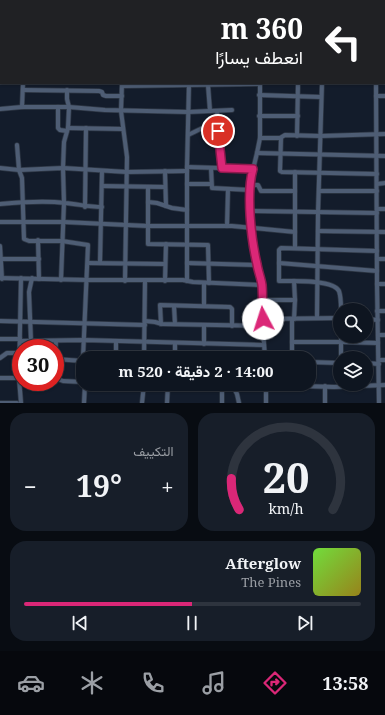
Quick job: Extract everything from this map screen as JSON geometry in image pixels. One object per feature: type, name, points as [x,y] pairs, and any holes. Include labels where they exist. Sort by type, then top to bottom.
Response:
[{"type":"street","points":[[240,0],[261,0]]},
{"type":"street","points":[[22,107],[23,84]]},
{"type":"street","points":[[187,281],[189,84]]},
{"type":"street","points":[[125,281],[127,152],[121,111],[122,85],[234,84]]},
{"type":"street","points":[[260,84],[260,138],[250,185],[250,211],[251,228],[262,285],[264,351]]},
{"type":"street","points":[[297,136],[298,84]]},
{"type":"street","points":[[318,318],[318,213],[322,84]]},
{"type":"street","points":[[376,84],[379,403]]},
{"type":"street","points":[[208,85],[210,111]]},
{"type":"street","points":[[23,90],[99,91],[105,96],[122,96]]},
{"type":"street","points":[[61,280],[64,222],[64,140],[67,130],[69,107],[67,90]]},
{"type":"street","points":[[259,95],[321,97]]},
{"type":"street","points":[[376,96],[385,96]]},
{"type":"street","points":[[0,109],[22,107],[69,107],[121,111],[188,112],[232,110]]},
{"type":"street","points":[[58,107],[58,128],[60,130],[86,128],[123,129]]},
{"type":"street","points":[[217,111],[222,168]]},
{"type":"street","points":[[259,116],[298,116]]},
{"type":"street","points":[[188,135],[217,121]]},
{"type":"street","points":[[85,207],[86,128]]},
{"type":"street","points":[[260,138],[281,138],[284,136],[385,134]]},
{"type":"street","points":[[281,138],[280,171],[377,174]]},
{"type":"street","points":[[17,145],[19,170],[22,178],[24,238],[28,241],[62,241],[88,245],[88,280],[83,351]]},
{"type":"street","points":[[257,153],[385,156]]},
{"type":"street","points":[[0,168],[19,170],[63,168],[127,172],[211,168],[253,169]]},
{"type":"street","points":[[211,168],[212,188],[250,190]]},
{"type":"street","points":[[100,263],[102,171]]},
{"type":"street","points":[[166,171],[166,206]]},
{"type":"street","points":[[295,172],[295,248]]},
{"type":"street","points":[[377,184],[385,183]]},
{"type":"street","points":[[187,184],[211,184]]},
{"type":"street","points":[[250,185],[258,185],[261,191],[295,191]]},
{"type":"street","points":[[102,186],[165,187]]},
{"type":"street","points":[[148,187],[148,244],[188,244],[208,246],[209,283]]},
{"type":"street","points":[[227,226],[228,189]]},
{"type":"street","points":[[319,191],[377,191]]},
{"type":"street","points":[[0,204],[22,202],[64,203],[85,207],[102,208]]},
{"type":"street","points":[[148,202],[187,210]]},
{"type":"street","points":[[250,211],[318,213],[377,211],[385,209]]},
{"type":"street","points":[[0,222],[101,223],[148,226],[227,226],[295,232]]},
{"type":"street","points":[[318,231],[385,232]]},
{"type":"street","points":[[38,240],[39,279]]},
{"type":"street","points":[[165,281],[166,244]]},
{"type":"street","points":[[0,246],[1,278],[187,281],[262,285]]},
{"type":"street","points":[[341,303],[340,295],[334,286],[318,282],[279,281],[280,248],[377,251]]},
{"type":"street","points":[[1,259],[39,259]]},
{"type":"street","points":[[377,259],[385,259]]},
{"type":"street","points":[[88,263],[165,264]]},
{"type":"street","points":[[187,263],[257,265]]},
{"type":"street","points":[[279,263],[377,271]]},
{"type":"street","points":[[20,339],[21,278]]},
{"type":"street","points":[[31,339],[29,292],[32,278]]},
{"type":"street","points":[[144,351],[145,281]]},
{"type":"street","points":[[292,351],[295,300],[294,281]]},
{"type":"street","points":[[204,283],[204,306]]},
{"type":"street","points":[[377,284],[385,284]]},
{"type":"street","points":[[262,300],[295,300]]},
{"type":"street","points":[[161,324],[160,306],[204,306],[231,308],[232,326]]},
{"type":"street","points":[[174,306],[175,324]]},
{"type":"street","points":[[377,311],[385,310]]},
{"type":"street","points":[[263,319],[333,318]]},
{"type":"street","points":[[373,320],[378,320]]},
{"type":"street","points":[[0,321],[155,322],[161,324],[263,326]]},
{"type":"street","points":[[204,325],[204,344]]},
{"type":"street","points":[[378,335],[385,335]]},
{"type":"street","points":[[0,338],[12,339]]},
{"type":"street","points":[[64,340],[264,345]]},
{"type":"street","points":[[116,342],[116,351]]},
{"type":"street","points":[[292,342],[333,342]]},
{"type":"street","points":[[175,343],[175,351]]},
{"type":"street","points":[[360,343],[378,344]]},
{"type":"street","points":[[0,358],[7,353],[12,353]]},
{"type":"street","points":[[64,359],[76,359]]},
{"type":"street","points":[[373,362],[385,360]]},
{"type":"street","points":[[316,362],[333,363]]},
{"type":"street","points":[[0,378],[12,378]]},
{"type":"street","points":[[64,381],[76,382]]},
{"type":"street","points":[[373,385],[385,386]]},
{"type":"street","points":[[316,386],[333,386]]},
{"type":"street","points":[[325,386],[325,403]]},
{"type":"street","points":[[21,391],[21,403]]},
{"type":"street","points":[[84,391],[84,403]]},
{"type":"street","points":[[142,403],[143,391]]},
{"type":"street","points":[[168,391],[168,403]]},
{"type":"street","points":[[222,391],[222,403]]},
{"type":"street","points":[[236,391],[239,403]]},
{"type":"street","points":[[266,391],[266,403]]},
{"type":"street","points":[[0,403],[17,403]]},
{"type":"route","points":[[218,131],[222,168],[253,169],[250,182],[252,241],[262,285],[263,319]]}]
